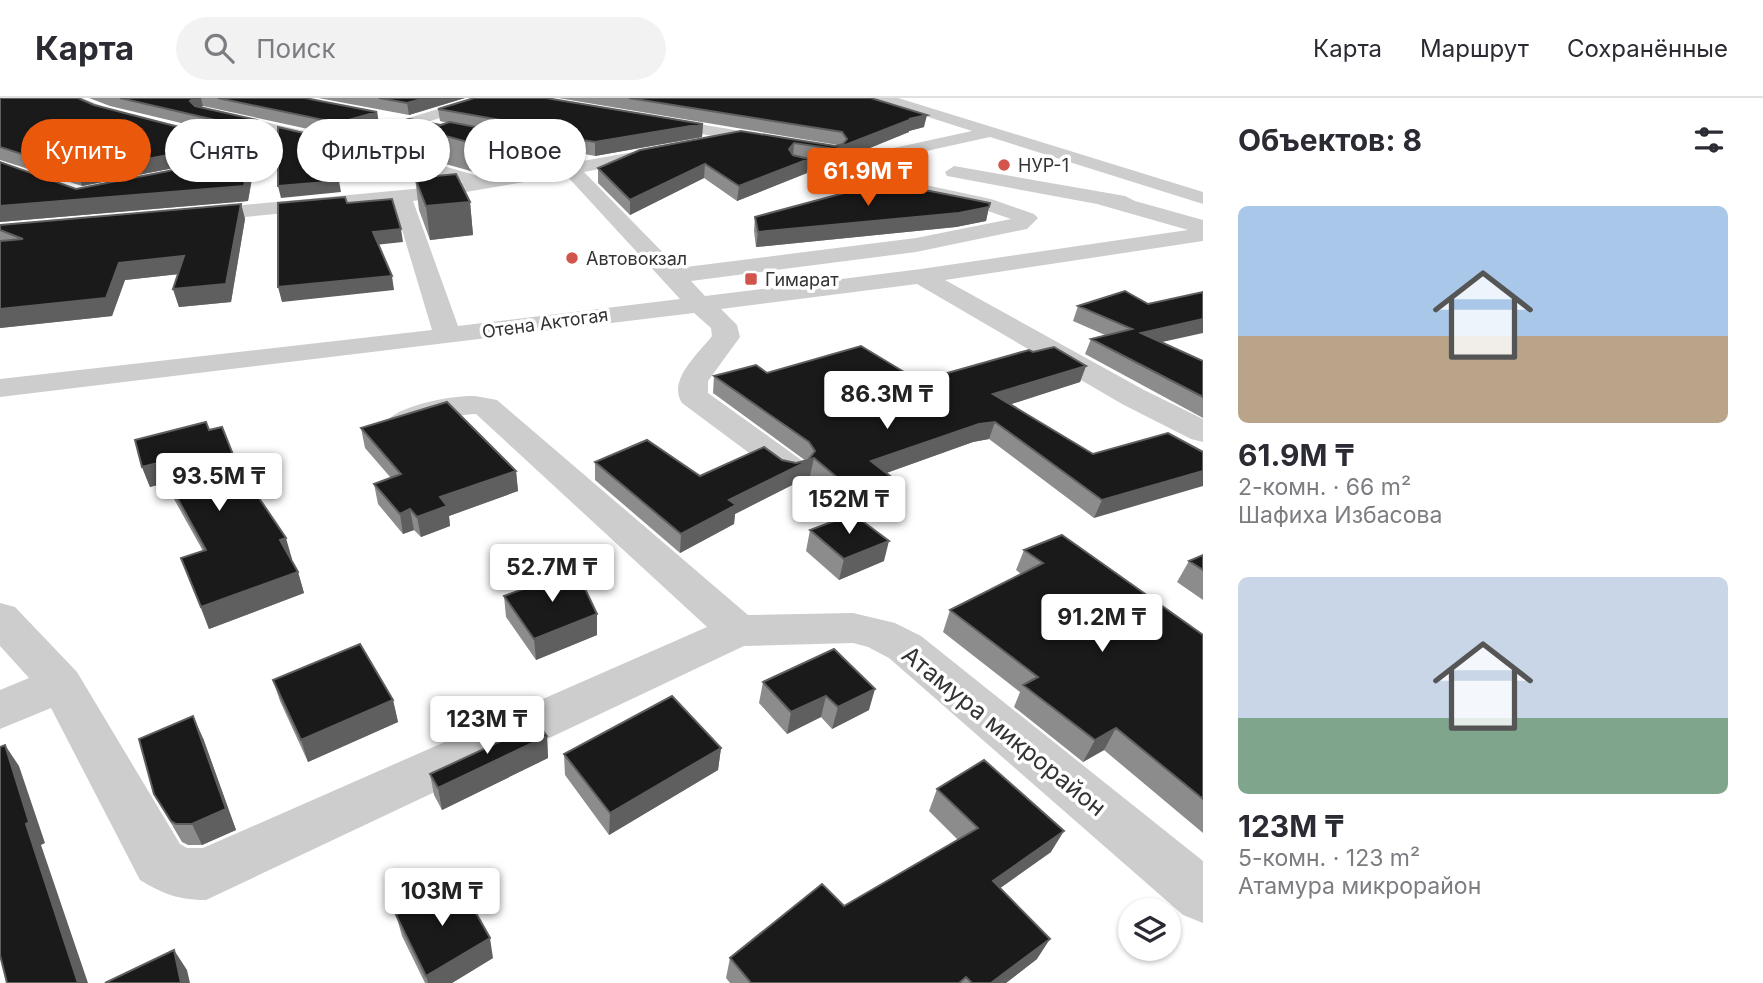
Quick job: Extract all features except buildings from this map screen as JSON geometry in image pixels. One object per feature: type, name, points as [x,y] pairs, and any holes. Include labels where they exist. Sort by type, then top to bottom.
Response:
[{"type":"street","points":[[69,98],[104,113],[165,128]]},
{"type":"street","points":[[422,119],[489,98]]},
{"type":"street","points":[[883,98],[1203,198]]},
{"type":"street","points":[[222,117],[257,108]]},
{"type":"street","points":[[197,112],[297,134]]},
{"type":"street","points":[[370,115],[390,119]]},
{"type":"street","points":[[635,118],[820,149]]},
{"type":"street","points":[[787,161],[866,157],[990,132]]},
{"type":"street","points":[[586,166],[738,136]]},
{"type":"street","points":[[464,138],[400,160],[489,183]]},
{"type":"street","points":[[452,142],[464,144]]},
{"type":"street","points":[[924,167],[1024,142]]},
{"type":"street","points":[[674,276],[916,244],[1019,224],[1027,218],[991,205],[701,145]]},
{"type":"street","points":[[866,157],[1203,216]]},
{"type":"street","points":[[359,182],[373,200]]},
{"type":"street","points":[[166,218],[402,197],[495,182]]},
{"type":"street","points":[[584,182],[697,302],[724,325],[726,337],[693,380],[693,396],[792,469]]},
{"type":"street","points":[[1176,190],[1203,204]]},
{"type":"street","points":[[402,197],[448,336]]},
{"type":"street","points":[[1100,198],[1203,227]]},
{"type":"street","name":"Отена Актогая","points":[[0,388],[448,336],[697,302],[921,276],[1203,234]]},
{"type":"street","name":"Отена Актогая","points":[[1089,253],[1203,254]]},
{"type":"street","points":[[921,276],[1133,397],[1203,432]]},
{"type":"street","points":[[0,410],[33,383]]},
{"type":"street","points":[[367,433],[458,405],[486,407],[738,631]]},
{"type":"street","name":"Атамура микрорайон","points":[[0,618],[61,684],[160,862],[180,874],[206,874],[738,631],[853,628],[880,634],[905,647],[1203,896]]},
{"type":"street","points":[[0,710],[61,684]]},
{"type":"place","name":"НУР-1","points":[[1004,165]]},
{"type":"place","name":"Автовокзал","points":[[572,258]]},
{"type":"place","name":"Гимарат","points":[[751,279]]}]
